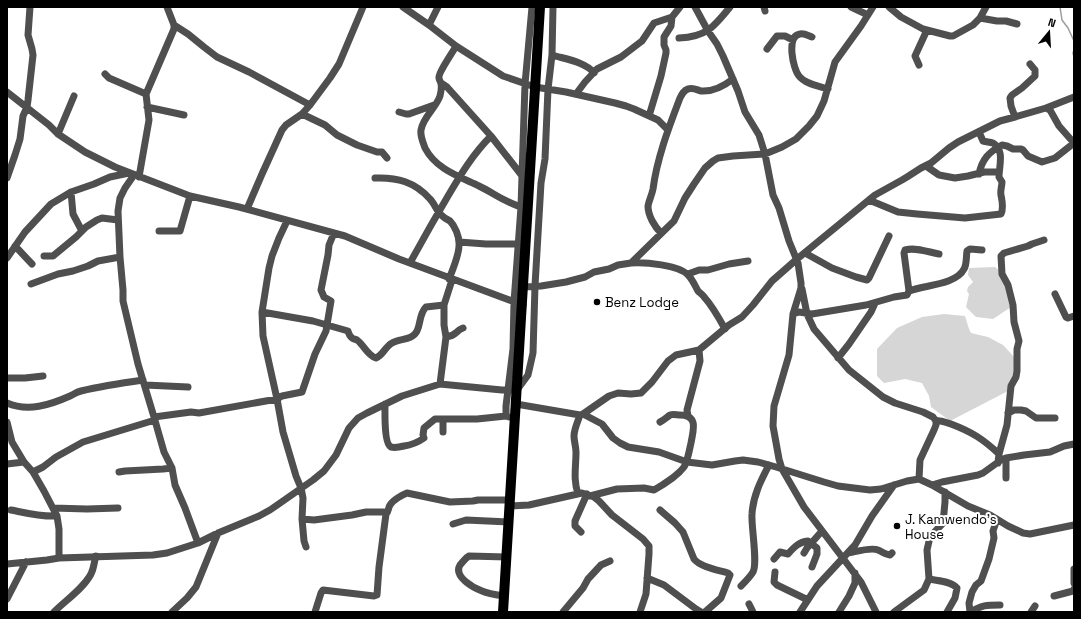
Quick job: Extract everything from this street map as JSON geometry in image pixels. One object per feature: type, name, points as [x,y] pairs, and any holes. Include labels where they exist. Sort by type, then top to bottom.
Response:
[{"type":"highway","points":[[504,612],[510,503],[511,417],[516,404],[513,390],[518,303],[524,286],[524,208],[530,184],[530,85],[540,7]]},
{"type":"street","points":[[7,178],[16,155],[23,116],[27,107],[33,55],[28,35],[30,7]]},
{"type":"street","points":[[167,7],[174,25],[174,29],[146,94],[149,120],[134,175],[120,198],[118,211],[120,257],[123,301],[138,364],[164,452],[172,468],[175,485],[198,542]]},
{"type":"street","points":[[247,209],[282,130],[286,125],[302,114],[330,78],[339,64],[363,7]]},
{"type":"street","points":[[403,7],[456,46],[503,76],[530,85],[620,104],[649,116],[662,124],[668,130]]},
{"type":"street","points":[[429,25],[438,7]]},
{"type":"street","points":[[7,92],[49,125],[58,134],[85,152],[115,168],[190,196],[247,209],[334,233],[451,279],[518,303],[518,244],[524,208],[522,176],[530,85],[532,7]]},
{"type":"street","points":[[385,404],[388,444],[395,447],[414,444],[424,438],[424,428],[436,419],[511,417],[513,390],[528,375],[533,353],[535,286],[541,183],[546,159],[548,89],[552,55],[553,7]]},
{"type":"street","points":[[649,116],[666,53],[664,37],[671,26],[672,17],[680,7]]},
{"type":"street","points":[[695,7],[717,44],[738,91],[745,112],[759,135],[765,154],[774,195],[789,241],[797,259],[807,314],[814,329],[838,358],[856,376],[884,397],[895,403],[923,412],[933,417],[936,421],[934,430],[920,460],[919,479]]},
{"type":"street","points":[[679,38],[699,36],[708,31],[721,19],[730,7]]},
{"type":"street","points":[[851,7],[868,15]]},
{"type":"street","points":[[631,263],[674,221],[685,198],[694,184],[705,168],[713,161],[718,158],[765,154],[782,148],[796,139],[809,126],[817,116],[828,89],[835,62],[872,7]]},
{"type":"street","points":[[889,7],[900,16],[927,30],[950,36],[953,36],[973,25],[980,18],[986,7]]},
{"type":"street","points":[[576,94],[585,82],[601,67],[621,57],[638,44],[654,23],[672,17]]},
{"type":"street","points":[[980,18],[1006,21],[1016,24]]},
{"type":"street","points":[[174,25],[188,34],[217,58],[249,72],[310,105]]},
{"type":"street","points":[[919,64],[915,56],[927,30]]},
{"type":"street","points":[[812,37],[806,34],[800,34],[793,40],[792,56],[794,65],[798,75],[807,82],[828,89]]},
{"type":"street","points":[[767,49],[777,36],[785,36],[793,40]]},
{"type":"street","points":[[456,46],[440,73],[439,78],[441,83],[441,93],[421,130],[423,142],[428,153],[447,171],[480,186],[508,202],[524,208]]},
{"type":"street","points":[[552,55],[582,64],[591,69],[594,73]]},
{"type":"street","points":[[1015,117],[1010,98],[1035,76],[1035,70],[1030,64]]},
{"type":"street","points":[[105,74],[109,78],[146,94]]},
{"type":"street","points":[[661,234],[650,217],[648,206],[653,181],[668,130],[680,98],[687,89],[690,88],[708,91],[717,89],[733,79]]},
{"type":"street","points":[[441,83],[447,87],[491,136],[530,184]]},
{"type":"street","points":[[58,134],[74,96]]},
{"type":"street","points":[[578,494],[574,476],[576,445],[574,436],[582,414],[610,396],[618,393],[631,394],[641,392],[652,382],[668,361],[676,355],[699,350],[729,325],[742,317],[772,281],[830,231],[875,195],[908,177],[917,170],[932,163],[958,142],[1000,121],[1046,108],[1074,97]]},
{"type":"street","points":[[399,112],[409,114],[434,105]]},
{"type":"street","points":[[147,107],[184,115]]},
{"type":"street","points":[[979,174],[983,161],[988,155],[1002,145],[1008,146],[1013,150],[1021,149],[1028,156],[1042,162],[1055,158],[1074,143],[1059,126],[1050,110],[1046,108]]},
{"type":"street","points":[[302,114],[325,125],[337,135],[357,146],[376,152],[382,152],[387,158]]},
{"type":"street","points":[[869,200],[898,212],[965,218],[1001,214],[1002,182],[999,177],[999,172],[1001,156],[998,148],[991,142],[983,141],[979,132]]},
{"type":"street","points":[[410,263],[459,177],[475,153],[491,136]]},
{"type":"street","points":[[926,166],[939,175],[955,178],[984,172],[999,172]]},
{"type":"street","points":[[7,258],[35,221],[51,204],[70,192],[110,178],[134,175]]},
{"type":"street","points":[[375,178],[387,177],[398,179],[417,187],[431,200],[438,212],[451,222],[455,228],[460,248],[444,305],[444,325],[446,337],[440,384]]},
{"type":"street","points":[[70,192],[73,214],[82,231]]},
{"type":"street","points":[[159,231],[180,231],[190,196]]},
{"type":"street","points":[[44,256],[53,256],[86,227],[100,218],[118,220]]},
{"type":"street","points":[[287,221],[272,256],[269,268],[262,312],[263,336],[283,432],[301,488],[303,498],[302,519],[306,547]]},
{"type":"street","points":[[33,472],[83,442],[155,418],[191,412],[199,413],[277,399],[282,396],[302,392],[315,354],[326,331],[331,301],[324,297],[320,290],[329,245],[334,233]]},
{"type":"street","points":[[805,253],[832,268],[867,280],[889,236]]},
{"type":"street","points":[[998,463],[1007,425],[1011,386],[1016,377],[1017,371],[1018,338],[1008,284],[1002,274],[1001,256],[1004,253],[1044,240]]},
{"type":"street","points":[[459,242],[518,244]]},
{"type":"street","points":[[15,246],[32,264]]},
{"type":"street","points":[[793,314],[803,312],[812,314],[875,303],[894,297],[907,295],[909,291],[914,288],[940,283],[958,276],[964,268],[967,251],[970,249],[982,250]]},
{"type":"street","points":[[909,291],[904,253],[905,250],[922,250],[939,254]]},
{"type":"street","points":[[31,284],[58,274],[88,266],[98,261],[120,257]]},
{"type":"street","points":[[688,274],[699,270],[708,270],[729,264],[748,261]]},
{"type":"street","points":[[524,286],[566,282],[585,277],[594,272],[631,263],[662,265],[688,274],[698,290],[706,298],[725,329]]},
{"type":"street","points":[[801,283],[793,314],[788,355],[776,395],[774,411],[774,437],[779,459],[782,469],[804,507],[822,531],[845,555],[876,612]]},
{"type":"street","points":[[1055,294],[1066,317],[1068,318],[1074,316]]},
{"type":"street","points":[[838,358],[871,312],[875,303]]},
{"type":"street","points":[[262,312],[306,320],[348,331],[352,338],[356,339],[369,354],[376,358],[381,355],[392,343],[409,339],[417,331],[423,311],[426,307],[444,305]]},
{"type":"street","points":[[446,337],[452,336],[463,328]]},
{"type":"street","points":[[688,416],[688,410],[700,360],[699,350]]},
{"type":"street","points":[[7,378],[43,376]]},
{"type":"street","points":[[7,403],[14,406],[38,407],[71,396],[78,391],[94,387],[144,383],[188,387]]},
{"type":"street","points":[[7,564],[59,558],[154,555],[166,553],[198,542],[259,516],[313,480],[324,471],[336,455],[349,428],[358,418],[367,412],[402,396],[440,384],[513,390]]},
{"type":"street","points":[[516,404],[582,414],[602,424],[613,438],[628,447],[659,452],[687,462],[712,465],[735,460],[743,460],[769,465],[824,482],[850,488],[876,490],[919,479],[932,484],[968,506],[990,515],[1023,533],[1030,534],[1074,526]]},
{"type":"street","points":[[1008,413],[1014,410],[1021,410],[1026,411],[1036,418],[1055,418]]},
{"type":"street","points":[[588,495],[617,489],[644,488],[654,490],[679,472],[687,462],[694,425],[688,416],[682,415],[673,415],[660,422]]},
{"type":"street","points":[[443,419],[443,432]]},
{"type":"street","points":[[936,421],[940,420],[973,433],[984,440],[999,454]]},
{"type":"street","points":[[7,422],[9,436],[12,442],[24,462],[33,472],[57,516],[59,529],[59,558]]},
{"type":"street","points":[[932,484],[978,475],[1006,458],[1050,452],[1064,446],[1074,444]]},
{"type":"street","points":[[1006,458],[1006,478]]},
{"type":"street","points":[[7,464],[24,462]]},
{"type":"street","points":[[741,586],[754,569],[752,514],[754,499],[769,465]]},
{"type":"street","points":[[119,472],[172,468]]},
{"type":"street","points":[[800,612],[817,586],[855,545],[872,516],[894,485]]},
{"type":"street","points":[[894,612],[924,590],[929,579],[927,550],[930,537],[943,523],[945,492]]},
{"type":"street","points":[[315,612],[323,590],[374,596],[378,595],[386,514],[390,504],[402,495],[407,493],[450,502],[472,502],[478,500],[534,504],[582,493],[599,501],[612,515],[634,531],[649,546],[646,594],[640,612]]},
{"type":"street","points":[[581,532],[575,526],[575,521],[588,495]]},
{"type":"street","points":[[53,508],[118,508]]},
{"type":"street","points":[[11,510],[34,515],[57,516]]},
{"type":"street","points":[[660,510],[683,532],[696,562],[730,574],[721,598],[705,612]]},
{"type":"street","points":[[302,519],[314,520],[352,516],[366,512],[384,512],[386,514]]},
{"type":"street","points":[[997,519],[993,531],[994,538],[989,559],[981,581],[976,585],[972,592],[969,603],[970,612],[987,604],[1000,605]]},
{"type":"street","points":[[453,524],[466,520],[509,522]]},
{"type":"street","points":[[804,552],[822,531]]},
{"type":"street","points":[[172,612],[196,587],[218,533]]},
{"type":"street","points":[[774,559],[780,552],[788,554],[793,548],[803,542],[808,541],[817,548],[817,554],[812,567]]},
{"type":"street","points":[[845,555],[869,549],[878,549],[885,554],[890,555],[892,553]]},
{"type":"street","points":[[56,612],[90,576],[94,568],[96,556]]},
{"type":"street","points":[[504,596],[483,591],[473,586],[460,576],[458,571],[466,557],[469,556],[507,557]]},
{"type":"street","points":[[563,612],[583,588],[588,579],[601,565],[610,561]]},
{"type":"street","points":[[7,599],[9,591],[26,562]]},
{"type":"street","points":[[1074,569],[1074,579]]},
{"type":"street","points":[[775,572],[774,582],[777,585],[808,600]]},
{"type":"street","points":[[839,612],[855,583],[855,573]]},
{"type":"street","points":[[647,578],[664,585],[702,612]]},
{"type":"street","points":[[929,579],[950,584],[957,588],[955,598],[948,612]]},
{"type":"street","points":[[1054,596],[1073,591],[1074,589]]},
{"type":"street","points":[[749,604],[753,612]]},
{"type":"shaded area","points":[[995,267],[999,270],[1004,280],[1011,307],[993,319],[976,317],[966,307],[969,294],[967,291],[968,287],[973,282],[968,275],[969,268]]},
{"type":"shaded area","points":[[944,314],[965,316],[971,333],[988,337],[1003,345],[1016,359],[1016,372],[1008,391],[950,421],[931,407],[929,396],[922,383],[905,379],[884,383],[877,376],[877,349],[897,328],[922,317]]},
{"type":"waterway","points":[[1060,7],[1062,20],[1068,28],[1074,41]]},
{"type":"waterway","points":[[1074,50],[1074,57]]},
{"type":"place","name":"Benz Lodge","points":[[597,302]]},
{"type":"place","name":"J. Kamwendo's House","points":[[897,526]]}]
